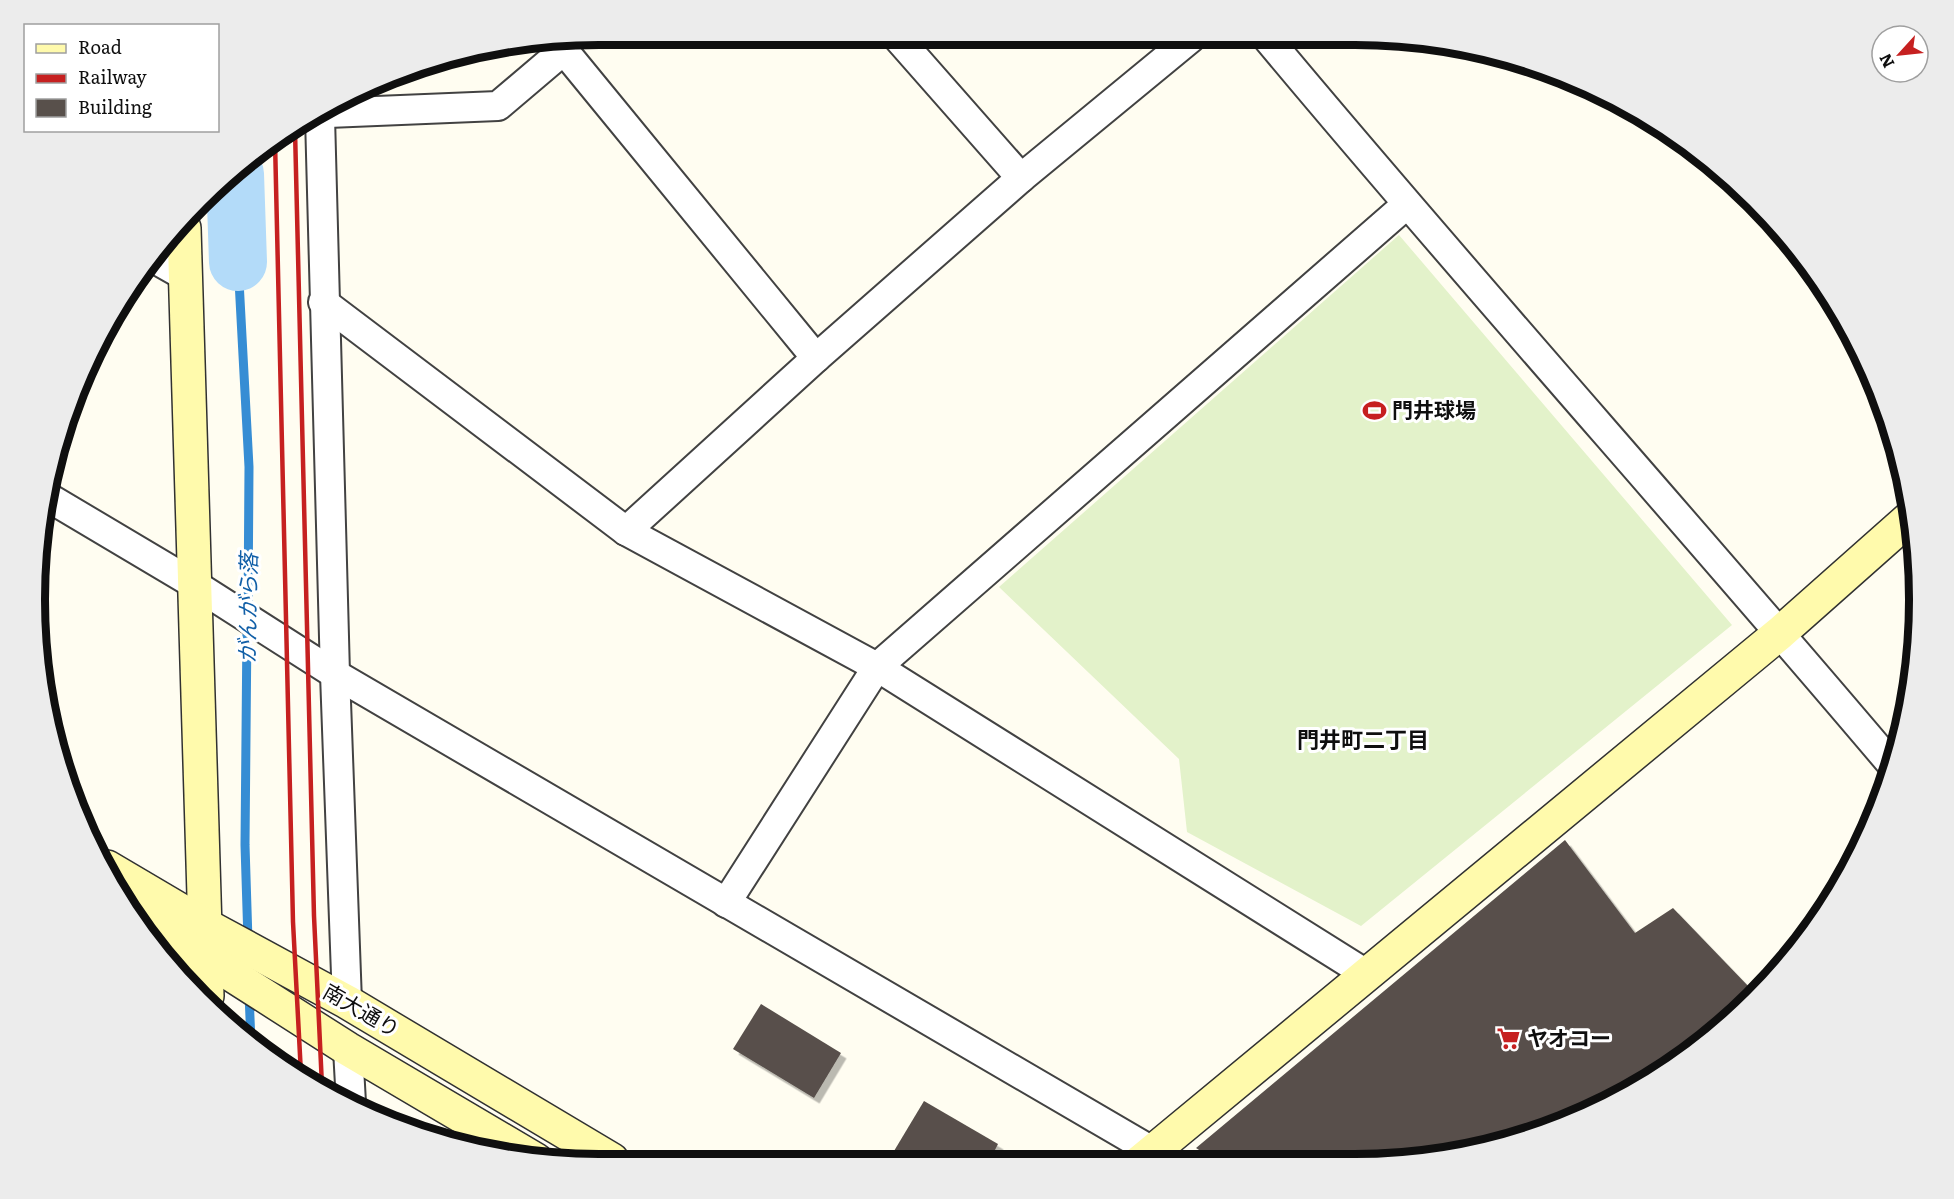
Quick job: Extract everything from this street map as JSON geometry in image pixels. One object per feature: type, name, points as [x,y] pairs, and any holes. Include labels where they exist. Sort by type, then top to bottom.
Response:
[{"type":"street","points":[[904,45],[1020,178]]},
{"type":"street","points":[[626,531],[816,358],[1020,178],[1182,45]]},
{"type":"street","points":[[1274,45],[1406,205],[1886,758]]},
{"type":"street","points":[[560,46],[816,358]]},
{"type":"street","points":[[334,113],[498,106],[560,46]]},
{"type":"street","points":[[320,120],[323,302],[347,1002]]},
{"type":"street","points":[[726,903],[877,667],[1406,205]]},
{"type":"street","points":[[183,234],[194,584],[215,958]]},
{"type":"street","points":[[161,261],[185,276]]},
{"type":"street","points":[[323,302],[626,531],[877,667],[1368,975]]},
{"type":"street","points":[[54,501],[194,584],[335,674],[726,903],[1147,1154]]},
{"type":"street","points":[[1161,1154],[1368,975],[1780,633],[1903,524]]},
{"type":"street","name":"南大通り","points":[[119,877],[215,958],[270,999],[348,1049],[514,1147]]},
{"type":"street","name":"南大通り","points":[[153,927],[215,958],[269,960],[347,1002],[602,1154]]},
{"type":"street","points":[[348,1049],[351,1095]]},
{"type":"green space","name":"門井球場","points":[[1399,235],[1732,625],[1361,926],[1187,832],[1179,759],[999,587]]},
{"type":"building","name":"ヤオコー","points":[[1565,840],[1635,933],[1673,908],[1750,988],[1699,1033],[1663,1061],[1600,1097],[1533,1125],[1463,1143],[1391,1153],[1205,1154],[1196,1148]]},
{"type":"building","points":[[761,1004],[841,1053],[814,1098],[733,1049]]},
{"type":"building","points":[[924,1101],[998,1144],[993,1154],[892,1154]]},
{"type":"waterway","name":"がんがら落","points":[[235,182],[238,262]]},
{"type":"waterway","name":"がんがら落","points":[[238,262],[249,467],[248,611]]},
{"type":"waterway","name":"がんがら落","points":[[247,625],[245,845],[248,941]]},
{"type":"waterway","name":"がんがら落","points":[[249,994],[250,1030]]},
{"type":"railway","points":[[295,135],[314,916],[322,1080]]},
{"type":"railway","points":[[275,150],[293,922],[301,1067]]},
{"type":"place","name":"門井球場","points":[[1374,411]]},
{"type":"place","name":"ヤオコー","points":[[1509,1039]]},
{"type":"district","name":"門井町二丁目","points":[[1363,740]]}]
